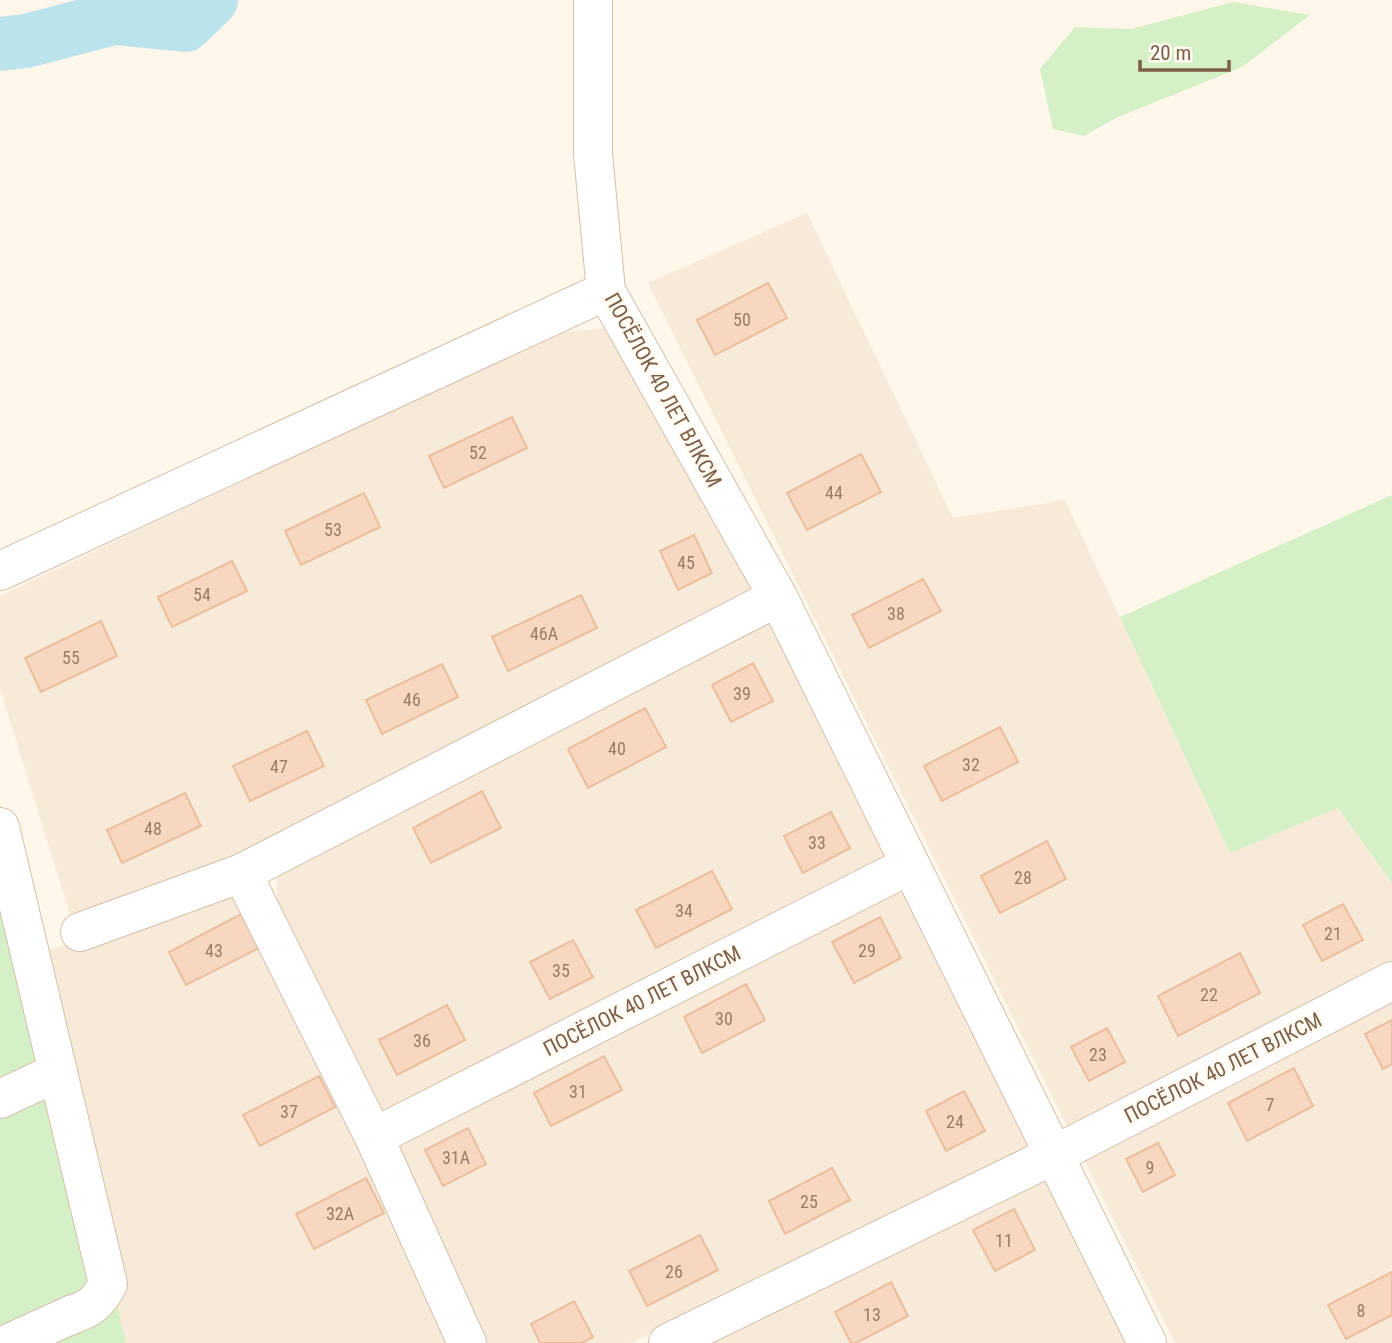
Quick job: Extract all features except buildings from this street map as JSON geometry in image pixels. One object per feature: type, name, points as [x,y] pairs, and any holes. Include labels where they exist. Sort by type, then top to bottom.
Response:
[{"type":"street","name":"ПОСЁЛОК 40 ЛЕТ ВЛКСМ","points":[[593,0],[593,154],[606,292],[778,597],[1147,1343]]},
{"type":"street","points":[[0,571],[606,292]]},
{"type":"street","points":[[80,932],[242,873],[778,597]]},
{"type":"street","points":[[3,849],[108,1284],[99,1301],[85,1311],[9,1343]]},
{"type":"street","name":"ПОСЁЛОК 40 ЛЕТ ВЛКСМ","points":[[374,1138],[910,864]]},
{"type":"street","points":[[242,873],[374,1138],[467,1343]]},
{"type":"street","name":"ПОСЁЛОК 40 ЛЕТ ВЛКСМ","points":[[668,1343],[1054,1155],[1392,981]]},
{"type":"street","points":[[0,1099],[58,1072]]},
{"type":"shaded area","points":[[807,213],[953,518],[1065,500],[1230,853],[1338,808],[1392,883],[1392,1343],[1175,1343],[648,283]]},
{"type":"shaded area","points":[[619,327],[753,593],[228,863],[71,917],[0,689],[0,596],[555,333]]},
{"type":"shaded area","points":[[769,624],[887,855],[380,1114],[279,921],[275,864]]},
{"type":"shaded area","points":[[908,882],[1032,1147],[631,1343],[482,1343],[392,1143]]},
{"type":"shaded area","points":[[238,886],[449,1343],[126,1343],[36,955]]},
{"type":"shaded area","points":[[1043,1174],[1128,1343],[702,1343]]},
{"type":"green space","points":[[1233,2],[1310,15],[1242,67],[1116,118],[1084,136],[1053,129],[1040,69],[1075,27],[1131,29]]},
{"type":"green space","points":[[1392,495],[1392,883],[1338,808],[1230,853],[1120,617]]},
{"type":"green space","points":[[0,802],[126,1343],[0,1343]]},
{"type":"waterway","points":[[0,44],[26,41],[114,18],[185,25],[211,0]]}]
